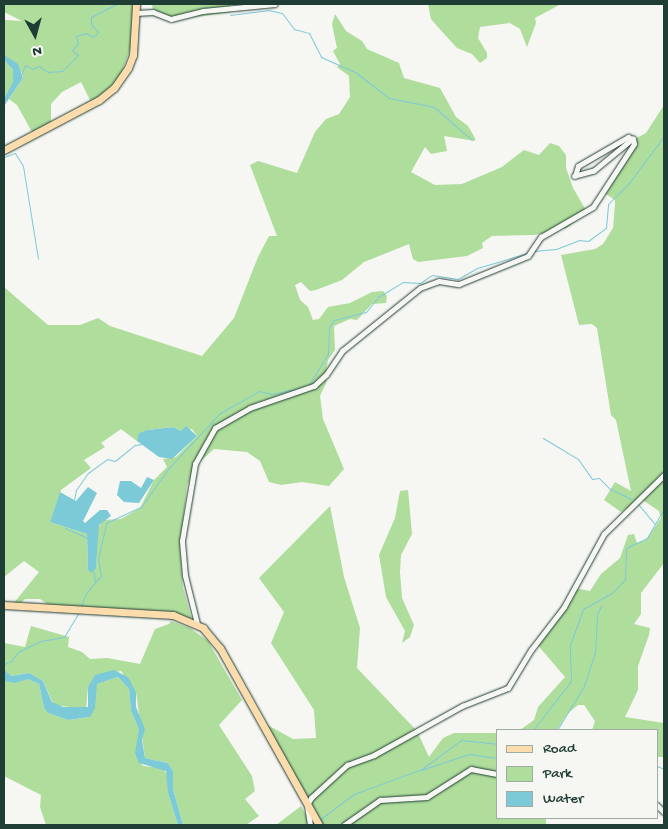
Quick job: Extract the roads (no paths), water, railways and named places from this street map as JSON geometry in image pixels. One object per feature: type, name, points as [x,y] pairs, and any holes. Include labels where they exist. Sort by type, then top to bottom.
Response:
[{"type":"main road","points":[[4,150],[99,100],[114,88],[128,68],[133,55],[136,4]]},
{"type":"main road","points":[[4,605],[156,613],[186,618],[197,624],[220,648],[319,825]]},
{"type":"street","points":[[136,13],[156,13],[171,19],[203,11],[275,4]]},
{"type":"street","points":[[623,138],[633,139],[591,173],[575,176],[576,168],[598,153],[623,138]]},
{"type":"street","points":[[197,624],[185,576],[182,540],[194,464],[216,428],[250,408],[314,386],[326,374],[342,351],[420,288],[439,281],[458,284],[528,256],[540,237],[593,207],[634,144],[633,139]]},
{"type":"street","points":[[310,825],[307,804],[315,792],[347,765],[374,755],[462,706],[508,688],[568,601],[604,534],[664,475]]},
{"type":"street","points":[[344,825],[380,800],[427,797],[471,769],[496,774]]},
{"type":"water","points":[[4,55],[18,64],[23,78],[4,106],[4,99],[13,82],[13,70],[4,60]]},
{"type":"water","points":[[186,426],[197,436],[172,459],[159,457],[137,441],[139,433],[148,430],[173,427],[181,431]]},
{"type":"water","points":[[147,477],[154,480],[139,503],[124,502],[117,495],[120,481],[131,481],[141,488]]},
{"type":"water","points":[[88,487],[97,493],[83,521],[85,523],[100,510],[107,510],[111,516],[99,525],[96,568],[92,573],[88,570],[87,534],[50,522],[60,492],[76,501]]},
{"type":"water","points":[[4,669],[11,676],[29,673],[43,681],[52,702],[63,707],[88,707],[88,687],[95,675],[114,670],[128,677],[136,692],[136,707],[145,729],[142,740],[145,758],[168,763],[173,771],[173,789],[183,825],[178,825],[168,793],[166,771],[139,763],[135,753],[139,729],[131,711],[129,689],[118,677],[97,684],[95,708],[90,717],[68,720],[48,713],[44,708],[39,684],[28,679],[15,683],[4,681]]},
{"type":"waterway","points":[[21,75],[25,65],[33,69],[39,66],[48,72],[62,71],[78,55],[72,50],[78,44],[76,36],[86,33],[93,37],[98,32],[91,24],[91,17],[116,4]]},
{"type":"waterway","points":[[230,15],[268,10],[282,13],[294,29],[309,33],[321,57],[355,72],[389,98],[434,107],[472,140]]},
{"type":"waterway","points":[[534,251],[556,249],[579,240],[588,241],[606,228],[608,204],[629,183],[664,136]]},
{"type":"waterway","points":[[4,157],[15,153],[23,166],[38,259]]},
{"type":"waterway","points":[[308,386],[328,354],[329,327],[334,320],[366,312],[378,297],[403,282],[420,283],[432,275],[458,279],[477,268],[528,253]]},
{"type":"waterway","points":[[81,606],[86,593],[101,576],[98,559],[106,523],[141,507],[168,469],[220,413],[259,391],[272,394],[301,388]]},
{"type":"waterway","points":[[543,438],[578,459],[592,479],[599,478],[610,489],[631,499]]},
{"type":"waterway","points":[[74,500],[76,490],[88,473],[107,459],[115,461],[135,445],[142,444]]},
{"type":"waterway","points":[[638,504],[655,524]]},
{"type":"waterway","points":[[534,729],[571,681],[570,645],[583,609],[612,593],[625,579],[626,548],[647,538],[664,509]]},
{"type":"waterway","points":[[65,528],[90,539]]},
{"type":"waterway","points":[[94,572],[95,583]]},
{"type":"waterway","points":[[558,729],[584,686],[595,653],[597,614],[601,606]]},
{"type":"waterway","points":[[4,664],[11,661],[18,652],[41,641],[64,637],[79,612]]},
{"type":"waterway","points":[[319,820],[354,794],[422,769],[461,740],[496,744]]},
{"type":"waterway","points":[[421,770],[469,754],[496,758]]},
{"type":"waterway","points":[[658,766],[664,769]]}]
